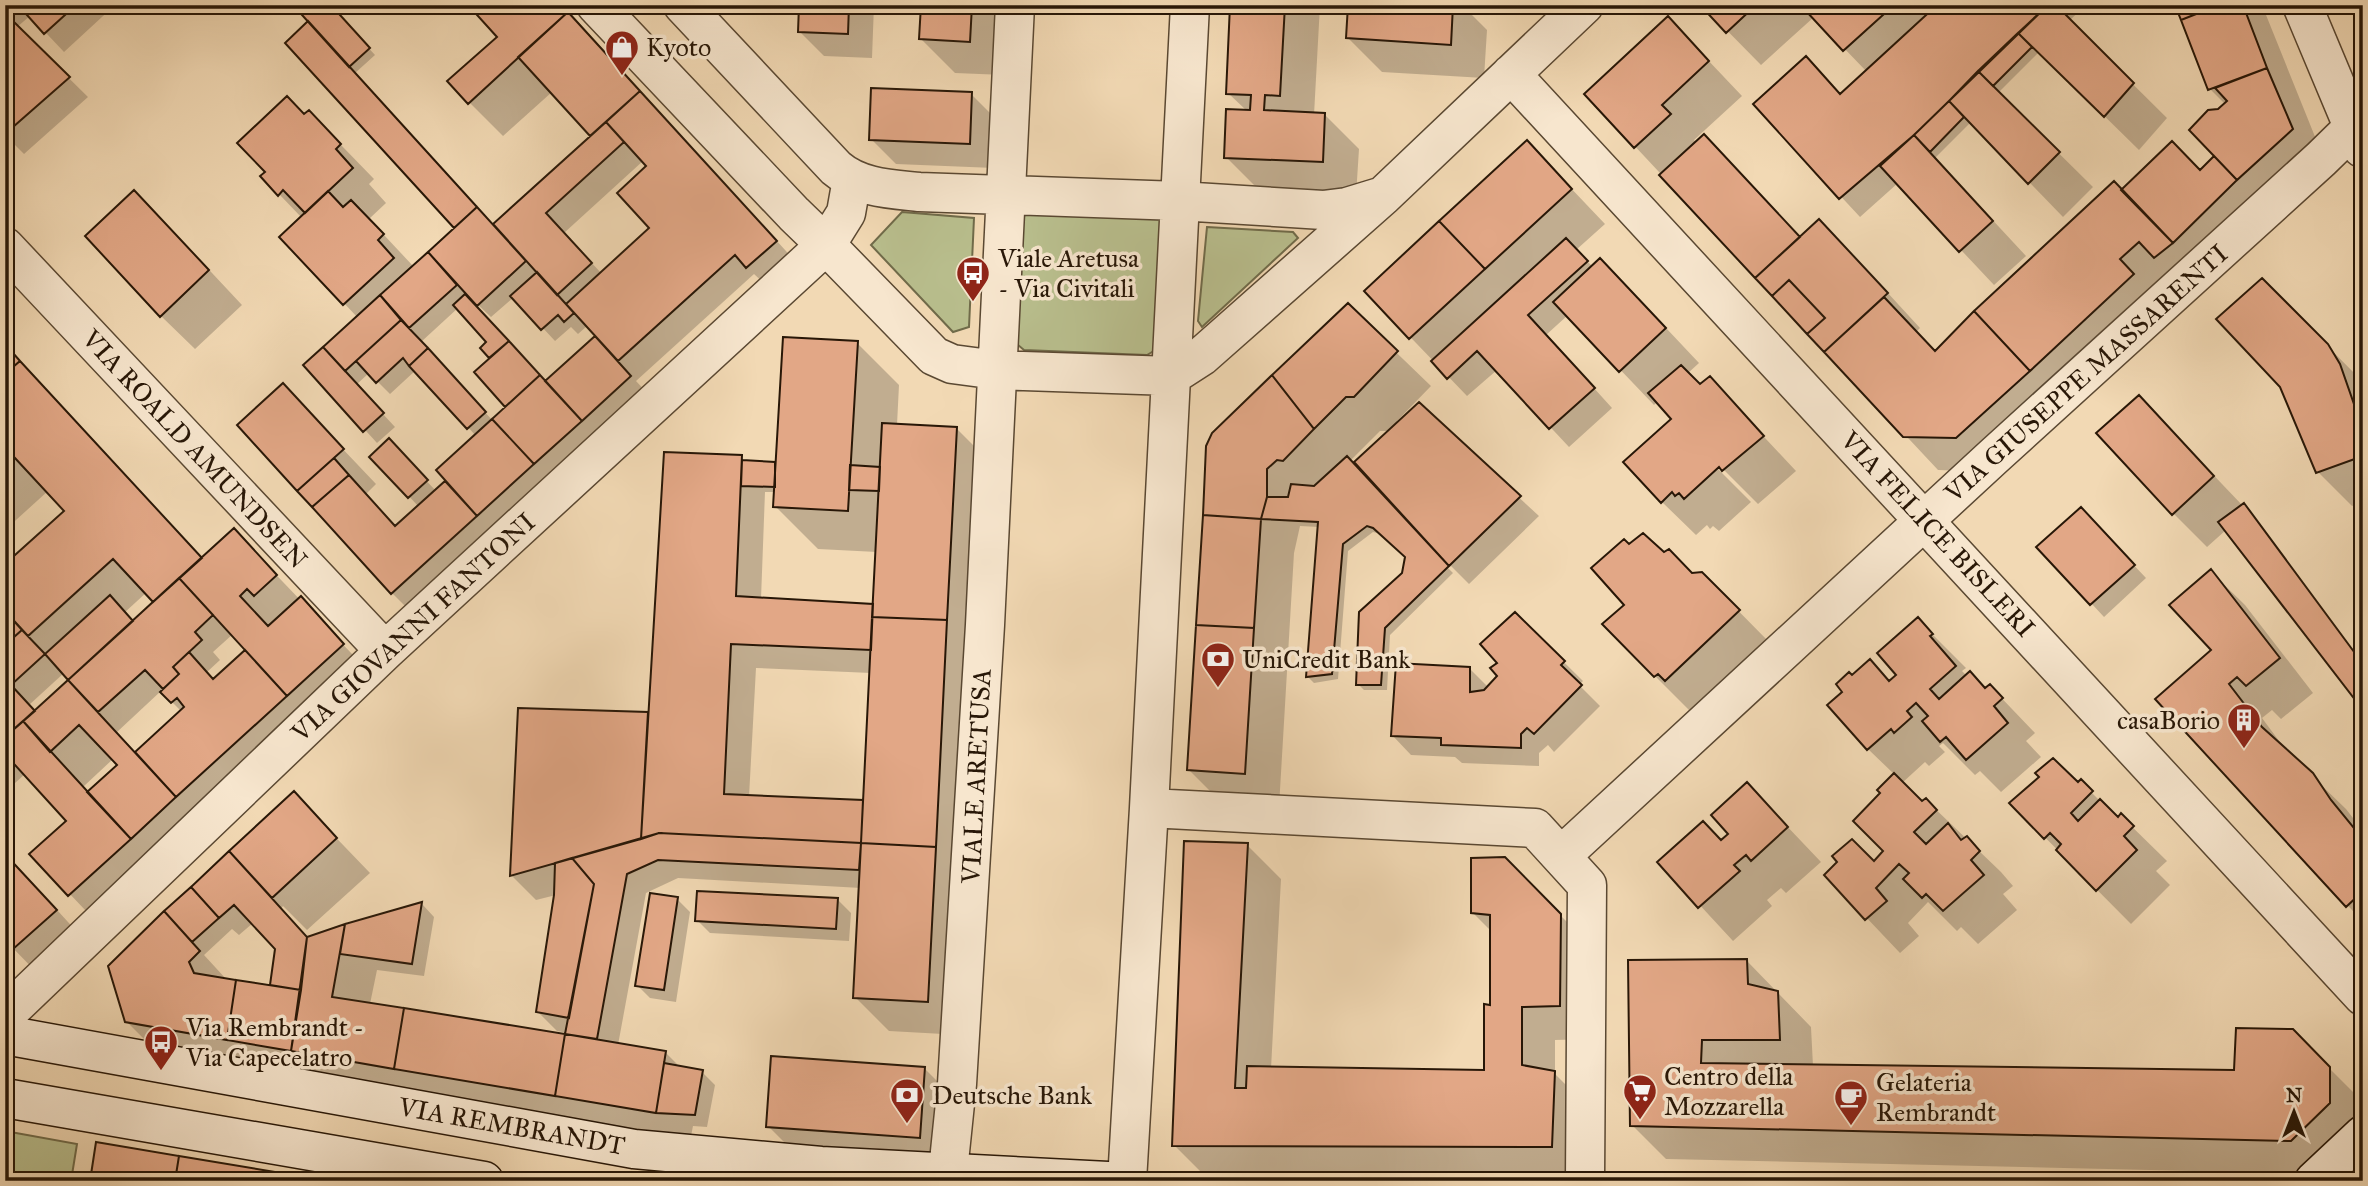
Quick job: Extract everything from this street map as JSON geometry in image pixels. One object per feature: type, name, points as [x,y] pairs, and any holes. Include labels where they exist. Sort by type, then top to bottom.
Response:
[{"type":"street","points":[[596,5],[794,214],[934,356],[951,364],[997,370],[1171,376],[1202,356],[1383,196],[1584,5]]},
{"type":"street","points":[[683,5],[836,168],[852,179],[890,189],[1323,210],[1346,207],[1383,196]]},
{"type":"street","name":"VIALE ARETUSA","points":[[948,1176],[957,1084],[975,797],[1015,5]]},
{"type":"street","points":[[1127,1181],[1190,5]]},
{"type":"street","points":[[2301,5],[2359,131]]},
{"type":"street","name":"VIA FELICE BISLERI","points":[[1511,74],[2363,996]]},
{"type":"street","name":"VIA GIUSEPPE MASSARENTI","points":[[1561,856],[1925,520],[2359,131]]},
{"type":"street","name":"VIA GIOVANNI FANTONI","points":[[5,1015],[385,651],[826,245],[846,213],[852,179]]},
{"type":"street","name":"VIA ROALD AMUNDSEN","points":[[5,247],[385,651]]},
{"type":"street","points":[[1149,808],[1535,828],[1587,885],[1585,1181]]},
{"type":"street","name":"VIA REMBRANDT","points":[[5,1035],[634,1149],[948,1176],[1108,1181]]},
{"type":"street","points":[[5,1098],[484,1181]]},
{"type":"street","points":[[2314,1181],[2363,1135]]},
{"type":"green space","points":[[1036,209],[1155,215],[1169,225],[1162,346],[1147,355],[1024,350],[1011,339],[1017,220]]},
{"type":"green space","points":[[902,212],[974,218],[969,327],[953,332],[871,245]]},
{"type":"green space","points":[[1207,227],[1293,232],[1298,238],[1202,327],[1198,321]]},
{"type":"green space","points":[[5,1131],[77,1144],[71,1181],[5,1181]]},
{"type":"building","points":[[18,5],[76,5],[44,34]]},
{"type":"building","points":[[293,5],[331,5],[370,48],[349,67]]},
{"type":"building","points":[[468,5],[562,5],[568,12],[468,104],[447,81],[497,37]]},
{"type":"building","points":[[799,5],[849,5],[848,34],[798,32]]},
{"type":"building","points":[[921,5],[972,5],[970,42],[919,39]]},
{"type":"building","points":[[1230,5],[1285,5],[1280,96],[1265,95],[1264,110],[1325,113],[1323,162],[1224,158],[1226,109],[1250,110],[1251,95],[1226,94]]},
{"type":"building","points":[[1348,5],[1453,5],[1451,45],[1346,38]]},
{"type":"building","points":[[1700,5],[1756,5],[1726,33]]},
{"type":"building","points":[[1812,5],[1894,5],[1843,51],[1806,11]]},
{"type":"building","points":[[1937,5],[2048,5],[1914,135],[1839,199],[1753,104],[1806,56],[1840,94]]},
{"type":"building","points":[[2048,5],[2056,5],[2134,83],[2104,117],[2018,33]]},
{"type":"building","points":[[2175,5],[2219,5],[2181,20]]},
{"type":"building","points":[[2219,5],[2243,5],[2267,68],[2208,90],[2181,20]]},
{"type":"building","points":[[568,12],[640,91],[590,136],[518,57]]},
{"type":"building","points":[[1668,16],[1709,61],[1662,105],[1671,114],[1634,148],[1584,94]]},
{"type":"building","points":[[12,20],[70,77],[5,134],[5,27]]},
{"type":"building","points":[[308,21],[477,207],[454,228],[285,43]]},
{"type":"building","points":[[2018,33],[2032,47],[1993,86],[1978,71]]},
{"type":"building","points":[[2267,68],[2293,129],[2237,180],[2189,130],[2208,110],[2218,109],[2227,101],[2215,88]]},
{"type":"building","points":[[1978,71],[2060,152],[2028,184],[1949,101]]},
{"type":"building","points":[[871,88],[972,92],[970,144],[869,140]]},
{"type":"building","points":[[640,91],[777,241],[746,268],[735,255],[618,361],[566,304],[649,228],[617,193],[646,166],[606,122]]},
{"type":"building","points":[[287,96],[304,114],[309,110],[341,144],[336,149],[353,168],[305,213],[283,190],[278,196],[260,176],[265,172],[237,143]]},
{"type":"building","points":[[1949,101],[1964,117],[1930,152],[1914,135]]},
{"type":"building","points":[[606,122],[624,142],[546,213],[592,263],[557,295],[493,224]]},
{"type":"building","points":[[1704,134],[1800,237],[1755,278],[1659,175]]},
{"type":"building","points":[[1914,135],[1993,221],[1959,252],[1880,166]]},
{"type":"building","points":[[1527,140],[1572,189],[1485,269],[1439,221]]},
{"type":"building","points":[[2172,141],[2200,170],[2214,156],[2237,180],[2173,243],[2121,190]]},
{"type":"building","points":[[2114,181],[2173,243],[2154,258],[2139,242],[2120,259],[2134,274],[2030,371],[1974,311]]},
{"type":"building","points":[[134,190],[209,270],[160,317],[85,236]]},
{"type":"building","points":[[328,191],[343,207],[351,200],[384,234],[378,240],[394,258],[343,305],[279,237]]},
{"type":"building","points":[[477,207],[526,261],[477,306],[428,252]]},
{"type":"building","points":[[1819,219],[1888,293],[1824,352],[1807,334],[1825,318],[1789,280],[1772,296],[1755,278]]},
{"type":"building","points":[[1439,221],[1485,269],[1409,339],[1364,291]]},
{"type":"building","points":[[1566,238],[1588,261],[1528,315],[1595,388],[1549,429],[1477,351],[1447,379],[1431,361]]},
{"type":"building","points":[[428,252],[457,285],[409,328],[380,295]]},
{"type":"building","points":[[1600,258],[1666,328],[1619,372],[1553,302]]},
{"type":"building","points":[[537,272],[574,313],[564,322],[558,315],[541,330],[510,296]]},
{"type":"building","points":[[2262,278],[2328,344],[2340,364],[2363,430],[2363,456],[2316,473],[2280,387],[2216,319]]},
{"type":"building","points":[[1789,280],[1825,318],[1807,334],[1772,296]]},
{"type":"building","points":[[465,294],[509,341],[489,358],[480,348],[486,342],[453,305]]},
{"type":"building","points":[[380,295],[401,320],[345,371],[323,347]]},
{"type":"building","points":[[1884,297],[1935,351],[1974,311],[2030,371],[1956,438],[1903,437],[1824,352]]},
{"type":"building","points":[[1348,303],[1398,351],[1354,397],[1346,397],[1314,429],[1272,375]]},
{"type":"building","points":[[401,320],[428,348],[409,366],[403,358],[376,383],[356,361]]},
{"type":"building","points":[[595,336],[631,376],[582,421],[545,381]]},
{"type":"building","points":[[783,337],[858,341],[848,511],[773,507]]},
{"type":"building","points":[[509,341],[540,375],[505,407],[474,372]]},
{"type":"building","points":[[5,344],[20,361],[5,374]]},
{"type":"building","points":[[323,347],[384,413],[363,432],[303,365]]},
{"type":"building","points":[[428,348],[486,412],[467,429],[409,366]]},
{"type":"building","points":[[20,361],[202,558],[153,602],[113,559],[28,636],[5,611],[5,564],[64,511],[14,457],[5,465],[5,374]]},
{"type":"building","points":[[1681,365],[1700,384],[1710,376],[1764,436],[1722,471],[1719,467],[1684,499],[1679,493],[1675,496],[1672,492],[1661,503],[1623,462],[1671,419],[1648,393]]},
{"type":"building","points":[[540,375],[582,421],[534,464],[492,419]]},
{"type":"building","points":[[1272,375],[1314,429],[1283,461],[1277,460],[1267,469],[1267,497],[1261,519],[1203,515],[1206,446],[1212,433]]},
{"type":"building","points":[[283,383],[344,449],[297,491],[237,425]]},
{"type":"building","points":[[2139,395],[2214,476],[2172,515],[2096,433]]},
{"type":"building","points":[[1419,402],[1521,496],[1449,566],[1354,462]]},
{"type":"building","points":[[492,419],[534,464],[477,516],[436,470]]},
{"type":"building","points":[[882,423],[957,427],[947,620],[872,617]]},
{"type":"building","points":[[389,438],[428,480],[408,498],[369,457]]},
{"type":"building","points":[[664,452],[742,455],[736,596],[873,604],[871,650],[731,644],[724,794],[863,800],[861,843],[659,833],[641,839]]},
{"type":"building","points":[[1347,456],[1449,566],[1385,628],[1381,685],[1356,685],[1359,612],[1402,573],[1405,557],[1373,528],[1367,526],[1343,544],[1332,674],[1306,677],[1318,522],[1261,519],[1267,497],[1288,497],[1291,484],[1314,486]]},
{"type":"building","points":[[334,458],[349,475],[312,507],[297,491]]},
{"type":"building","points":[[742,460],[775,462],[775,487],[741,486]]},
{"type":"building","points":[[850,465],[880,467],[879,491],[849,490]]},
{"type":"building","points":[[349,475],[395,526],[445,481],[477,516],[391,594],[312,507]]},
{"type":"building","points":[[2244,503],[2363,664],[2363,710],[2218,522]]},
{"type":"building","points":[[2081,507],[2135,565],[2090,605],[2036,547]]},
{"type":"building","points":[[1203,515],[1261,519],[1254,628],[1196,625]]},
{"type":"building","points":[[234,528],[277,575],[254,596],[247,589],[240,596],[268,626],[301,596],[344,644],[287,696],[179,578]]},
{"type":"building","points":[[1643,533],[1664,552],[1669,549],[1692,573],[1702,572],[1740,610],[1665,681],[1658,674],[1654,677],[1602,624],[1624,605],[1591,568],[1624,539],[1629,544]]},
{"type":"building","name":"casaBorio","points":[[2211,569],[2280,658],[2246,686],[2237,677],[2229,684],[2262,727],[2313,773],[2363,839],[2363,891],[2346,907],[2155,699],[2211,650],[2169,605]]},
{"type":"building","points":[[179,578],[213,615],[195,632],[202,640],[173,667],[179,674],[163,689],[145,670],[98,712],[68,680]]},
{"type":"building","points":[[110,595],[133,621],[68,680],[45,654]]},
{"type":"building","points":[[5,611],[22,630],[5,645]]},
{"type":"building","points":[[1515,612],[1565,661],[1561,665],[1582,685],[1534,734],[1527,728],[1521,734],[1521,748],[1441,745],[1441,738],[1391,736],[1396,663],[1470,667],[1470,692],[1484,690],[1497,676],[1490,668],[1497,663],[1480,644]]},
{"type":"building","points":[[872,617],[947,620],[936,847],[861,843]]},
{"type":"building","points":[[1918,617],[1933,634],[1930,636],[1956,666],[1930,689],[1939,699],[1970,671],[1985,688],[1990,684],[2003,698],[1994,706],[2008,723],[1966,760],[1946,737],[1940,742],[1922,721],[1928,716],[1916,703],[1907,711],[1912,717],[1894,733],[1891,729],[1867,750],[1827,705],[1842,692],[1836,684],[1849,672],[1852,675],[1870,659],[1889,681],[1896,675],[1877,653]]},
{"type":"building","points":[[1196,625],[1254,628],[1245,774],[1187,770]]},
{"type":"building","points":[[22,630],[45,654],[11,685],[35,711],[5,737],[5,645]]},
{"type":"building","points":[[245,650],[287,696],[176,797],[135,752],[184,707],[177,698],[171,703],[160,692],[179,674],[173,667],[189,652],[213,679]]},
{"type":"building","points":[[68,680],[176,797],[131,839],[87,792],[117,765],[79,725],[50,752],[23,721]]},
{"type":"building","points":[[518,708],[648,712],[641,839],[510,876]]},
{"type":"building","points":[[23,721],[131,839],[68,896],[29,854],[66,821],[5,754],[5,737]]},
{"type":"building","points":[[5,754],[12,762],[5,768]]},
{"type":"building","points":[[2053,758],[2078,782],[2081,779],[2093,791],[2071,813],[2078,821],[2100,799],[2118,817],[2121,813],[2134,826],[2124,836],[2137,850],[2096,891],[2056,850],[2061,844],[2050,833],[2044,839],[2009,803],[2039,777],[2035,773]]},
{"type":"building","points":[[1894,773],[1922,801],[1926,798],[1937,810],[1914,832],[1926,844],[1948,823],[1961,840],[1967,836],[1980,851],[1971,860],[1984,875],[1943,911],[1926,894],[1922,898],[1903,879],[1909,873],[1899,864],[1876,888],[1887,901],[1865,920],[1824,875],[1837,862],[1832,856],[1852,839],[1874,861],[1883,851],[1853,821],[1880,793],[1877,790]]},
{"type":"building","points":[[1747,782],[1788,827],[1751,861],[1746,855],[1734,865],[1740,871],[1698,908],[1657,862],[1703,821],[1721,840],[1728,834],[1711,815]]},
{"type":"building","points":[[294,791],[337,838],[272,898],[229,851]]},
{"type":"building","points":[[659,833],[861,843],[859,870],[658,860],[627,874],[597,1039],[565,1034],[594,884],[572,858]]},
{"type":"building","points":[[1184,841],[1248,843],[1235,1088],[1246,1088],[1247,1066],[1484,1070],[1484,1004],[1490,1005],[1490,915],[1471,913],[1471,858],[1505,857],[1561,914],[1560,1006],[1522,1007],[1522,1065],[1555,1071],[1552,1147],[1172,1146]]},
{"type":"building","points":[[861,843],[936,847],[928,1002],[853,998]]},
{"type":"building","points":[[229,851],[307,937],[301,990],[270,985],[275,949],[234,905],[219,918],[191,887]]},
{"type":"building","points":[[5,854],[57,910],[12,950],[5,943]]},
{"type":"building","points":[[572,858],[594,884],[569,1018],[536,1012],[554,895],[555,863]]},
{"type":"building","points":[[191,887],[219,918],[192,942],[164,911]]},
{"type":"building","points":[[697,891],[838,898],[836,929],[695,921]]},
{"type":"building","points":[[650,893],[678,897],[664,990],[635,986]]},
{"type":"building","points":[[422,902],[412,964],[340,954],[345,924]]},
{"type":"building","points":[[164,911],[200,951],[189,962],[194,973],[236,980],[227,1040],[125,1022],[108,966]]},
{"type":"building","points":[[345,924],[332,997],[404,1008],[394,1069],[291,1051],[307,937]]},
{"type":"building","points":[[1747,959],[1748,984],[1778,991],[1780,1040],[1702,1040],[1701,1063],[2234,1070],[2236,1028],[2293,1029],[2330,1067],[2330,1103],[2291,1141],[1630,1126],[1628,960]]},
{"type":"building","points":[[236,980],[301,990],[291,1051],[227,1040]]},
{"type":"building","points":[[404,1008],[565,1034],[555,1096],[394,1069]]},
{"type":"building","points":[[565,1034],[666,1051],[656,1113],[555,1096]]},
{"type":"building","points":[[771,1056],[925,1067],[920,1138],[766,1127]]},
{"type":"building","points":[[664,1063],[703,1070],[695,1115],[656,1113]]},
{"type":"building","points":[[96,1142],[179,1156],[175,1181],[90,1181]]},
{"type":"building","points":[[179,1156],[329,1181],[175,1181]]},
{"type":"place","name":"Kyoto","points":[[622,77]]},
{"type":"place","name":"Viale Aretusa - Via Civitali","points":[[973,303]]},
{"type":"place","name":"UniCredit Bank","points":[[1218,689]]},
{"type":"place","name":"casaBorio","points":[[2244,750]]},
{"type":"place","name":"Via Rembrandt - Via Capecelatro","points":[[161,1072]]},
{"type":"place","name":"Centro della Mozzarella","points":[[1640,1121]]},
{"type":"place","name":"Deutsche Bank","points":[[907,1125]]},
{"type":"place","name":"Gelateria Rembrandt","points":[[1851,1127]]}]
